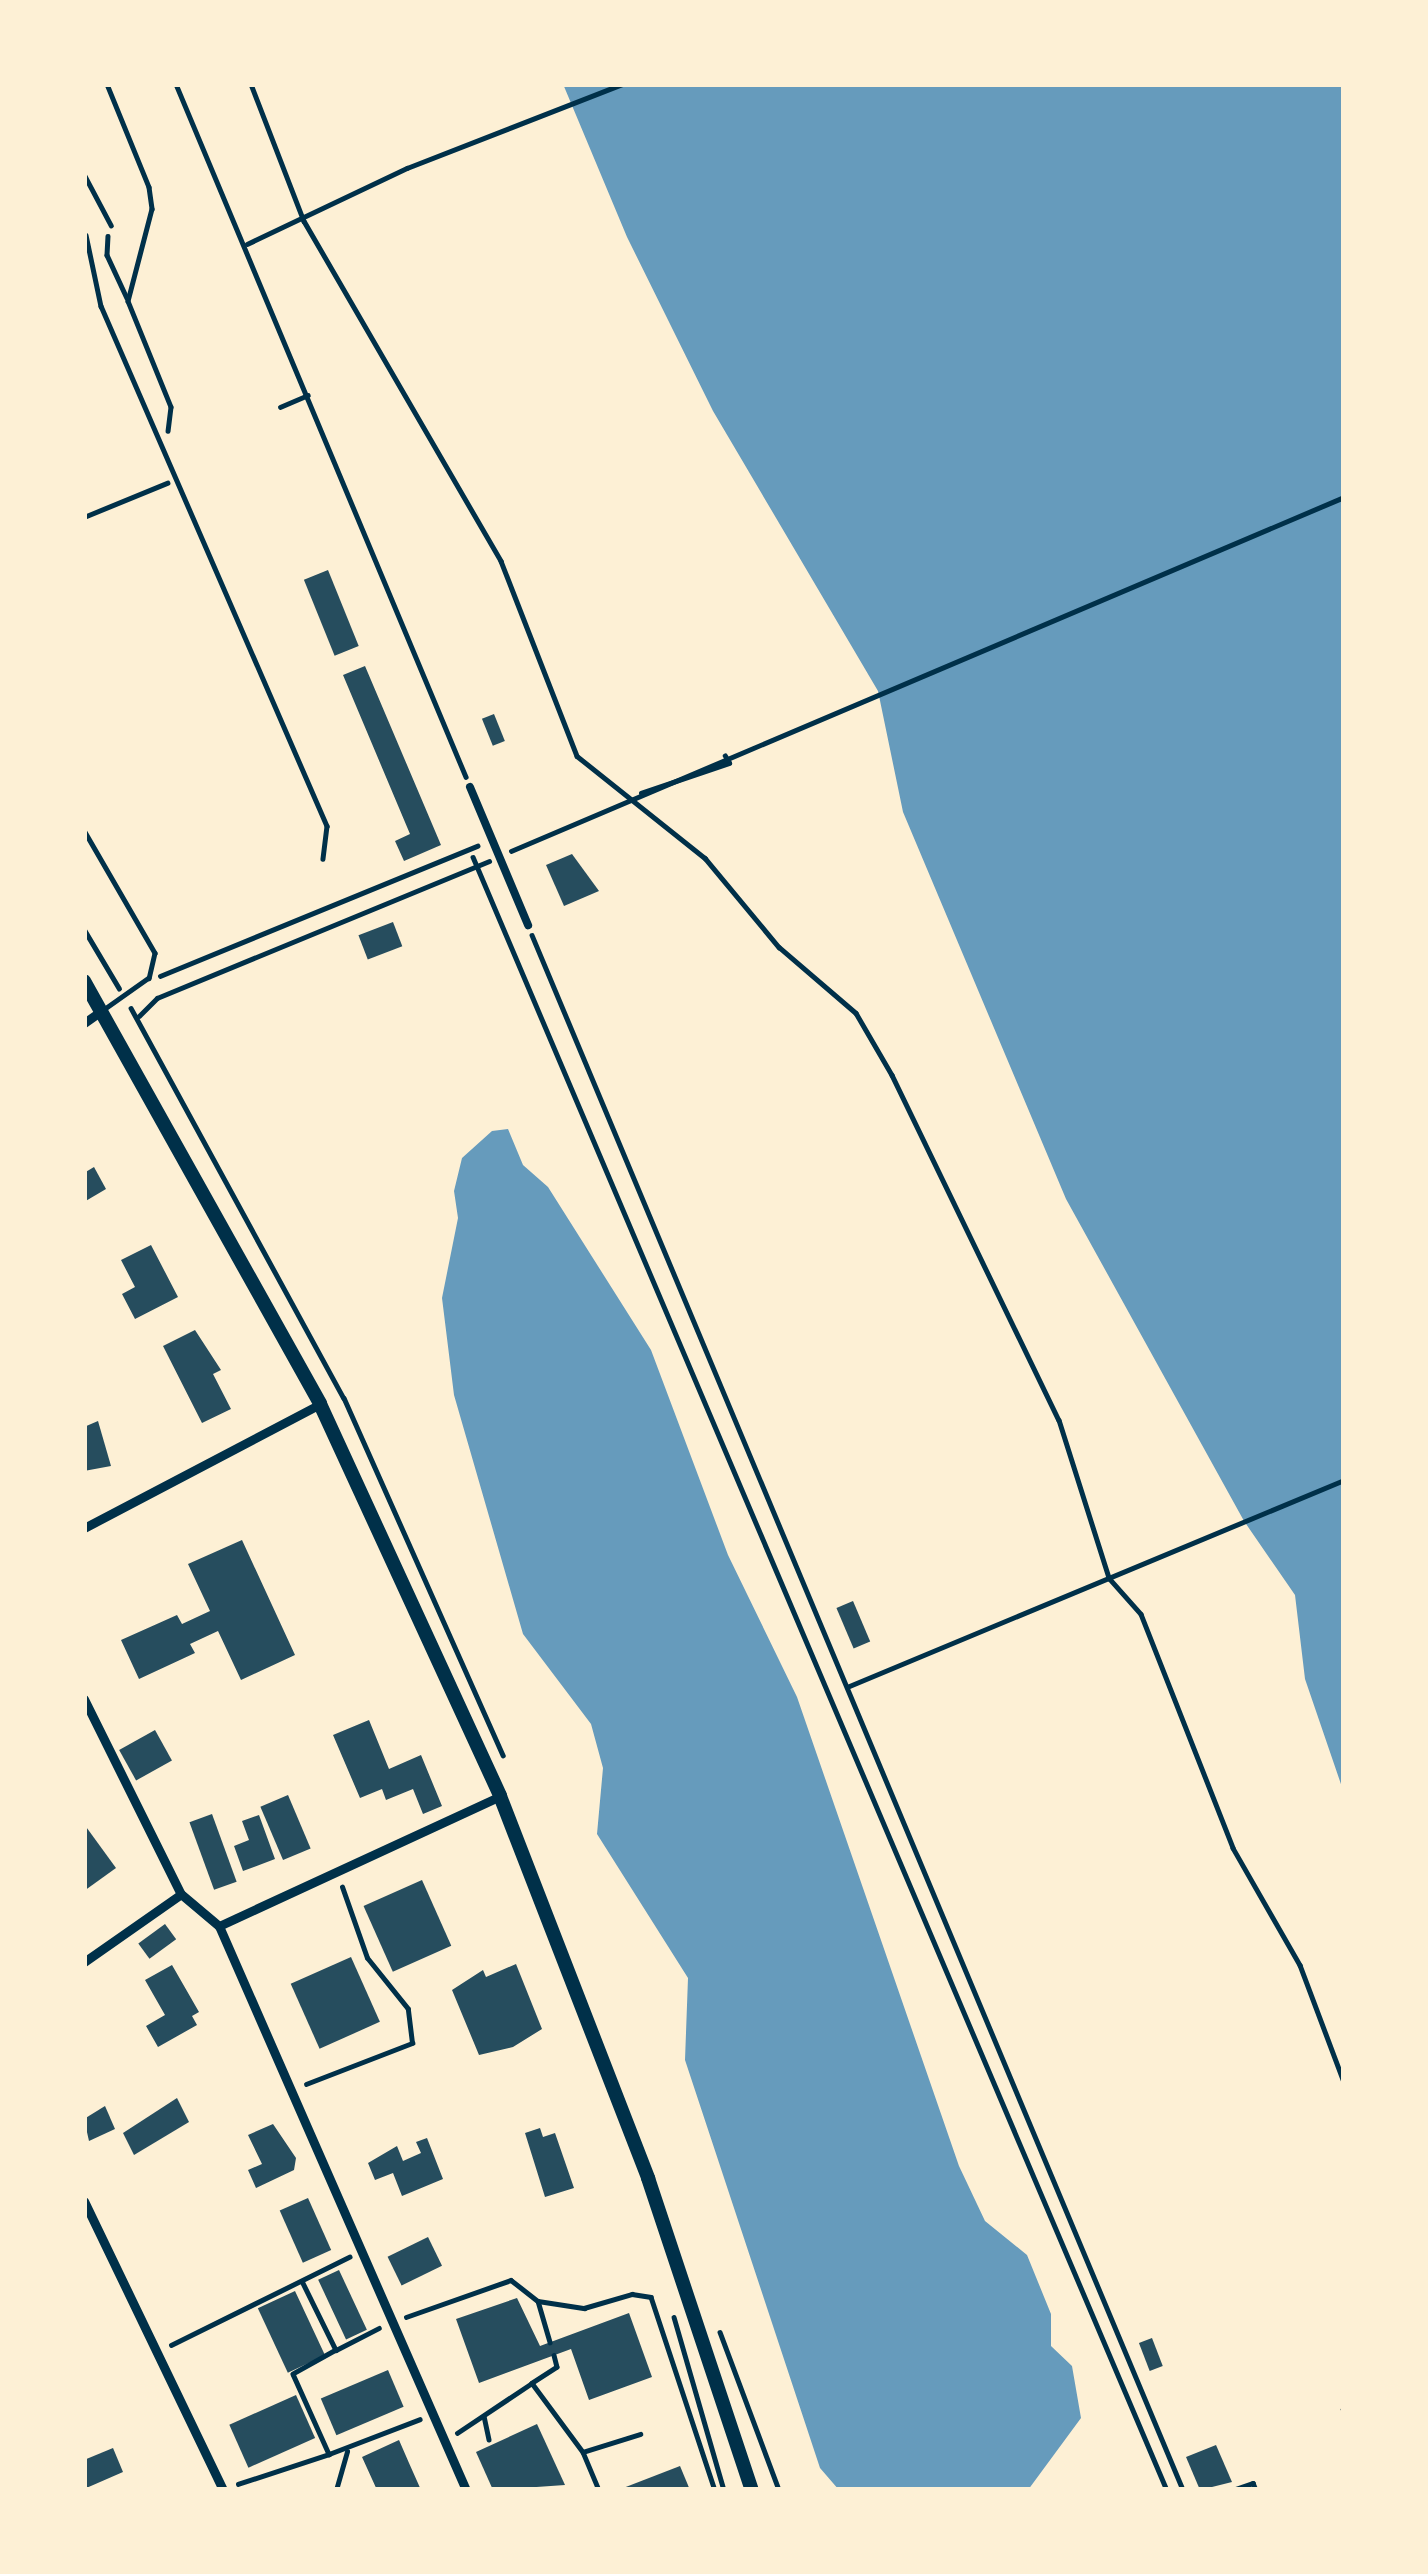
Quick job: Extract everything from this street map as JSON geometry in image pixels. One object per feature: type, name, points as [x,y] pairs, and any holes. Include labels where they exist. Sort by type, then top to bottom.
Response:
[{"type":"main road","points":[[84,981],[320,1404],[500,1796],[648,2178],[752,2490]]},
{"type":"street","points":[[470,788],[528,925]]},
{"type":"street","points":[[84,1023],[101,1011]]},
{"type":"street","points":[[84,1528],[320,1404]]},
{"type":"street","points":[[84,1699],[181,1894],[219,1926],[466,2490]]},
{"type":"street","points":[[219,1926],[500,1796]]},
{"type":"street","points":[[84,1961],[181,1894]]},
{"type":"street","points":[[84,2201],[161,2350],[222,2490]]},
{"type":"lane","points":[[84,174],[111,225]]},
{"type":"lane","points":[[86,235],[100,306],[327,826],[323,859]]},
{"type":"lane","points":[[84,830],[155,953],[148,978],[101,1011]]},
{"type":"path","points":[[107,84],[152,208],[128,301]]},
{"type":"path","points":[[176,84],[470,788]]},
{"type":"path","points":[[251,84],[304,221],[501,561],[577,756],[627,802],[705,858],[779,946],[856,1013],[1059,1420],[1109,1578],[1142,1614],[1233,1848],[1300,1965],[1344,2082]]},
{"type":"path","points":[[246,245],[407,168],[622,84]]},
{"type":"path","points":[[111,225],[107,255],[171,407],[159,446]]},
{"type":"path","points":[[280,407],[308,395]]},
{"type":"path","points":[[84,517],[174,480]]},
{"type":"path","points":[[137,1018],[157,998],[1344,497]]},
{"type":"path","points":[[148,978],[492,840]]},
{"type":"path","points":[[473,857],[1167,2490]]},
{"type":"path","points":[[528,925],[1183,2490]]},
{"type":"path","points":[[84,929],[124,997]]},
{"type":"path","points":[[847,1687],[1344,1480]]},
{"type":"path","points":[[290,2090],[412,2043],[408,2008],[367,1958],[336,1872]]},
{"type":"path","points":[[161,2350],[359,2252]]},
{"type":"path","points":[[329,2454],[293,2374],[392,2322],[511,2280],[538,2301],[584,2308],[632,2294],[651,2297],[719,2490]]},
{"type":"path","points":[[302,2281],[336,2350]]},
{"type":"path","points":[[538,2301],[550,2342]]},
{"type":"path","points":[[673,2313],[719,2490]]},
{"type":"path","points":[[444,2442],[557,2367],[554,2355]]},
{"type":"path","points":[[532,2383],[584,2452],[599,2490]]},
{"type":"path","points":[[222,2490],[347,2452],[431,2413]]},
{"type":"path","points":[[484,2416],[489,2438]]},
{"type":"path","points":[[584,2452],[640,2434]]},
{"type":"path","points":[[336,2490],[347,2452]]},
{"type":"path","points":[[1233,2490],[1253,2483],[1256,2490]]},
{"type":"water","points":[[563,84],[1344,84],[1344,1793],[1305,1679],[1295,1595],[1244,1521],[1066,1199],[903,812],[878,691],[713,411],[627,237]]},
{"type":"water","points":[[508,1129],[523,1165],[548,1187],[651,1350],[728,1555],[797,1697],[959,2166],[985,2221],[1027,2255],[1051,2314],[1051,2346],[1072,2366],[1081,2418],[1028,2490],[839,2490],[820,2468],[685,2060],[688,1978],[597,1834],[603,1768],[591,1724],[523,1634],[454,1395],[442,1298],[458,1218],[454,1191],[462,1158],[492,1131]]},
{"type":"building","points":[[328,570],[359,646],[335,656],[304,580]]},
{"type":"building","points":[[365,666],[441,845],[404,861],[395,841],[410,834],[343,675]]},
{"type":"building","points":[[494,714],[505,741],[493,746],[482,719]]},
{"type":"building","points":[[572,854],[599,891],[564,906],[546,865]]},
{"type":"building","points":[[393,922],[402,946],[368,960],[358,935]]},
{"type":"building","points":[[94,1167],[106,1189],[84,1202],[84,1173]]},
{"type":"building","points":[[151,1245],[178,1297],[135,1319],[122,1294],[135,1287],[121,1260]]},
{"type":"building","points":[[195,1330],[221,1370],[213,1374],[231,1409],[202,1423],[163,1346]]},
{"type":"building","points":[[98,1421],[111,1466],[84,1471],[84,1427]]},
{"type":"building","points":[[242,1540],[295,1655],[241,1680],[218,1631],[190,1644],[195,1653],[139,1679],[121,1640],[177,1615],[182,1624],[210,1611],[188,1564]]},
{"type":"building","points":[[853,1601],[870,1642],[854,1649],[836,1608]]},
{"type":"building","points":[[369,1720],[389,1769],[421,1755],[442,1806],[423,1814],[413,1789],[386,1800],[382,1789],[360,1798],[333,1735]]},
{"type":"building","points":[[155,1730],[172,1761],[136,1780],[119,1750]]},
{"type":"building","points":[[288,1795],[311,1848],[283,1860],[260,1807]]},
{"type":"building","points":[[212,1814],[237,1882],[214,1890],[189,1822]]},
{"type":"building","points":[[259,1815],[275,1859],[243,1871],[234,1846],[249,1840],[242,1821]]},
{"type":"building","points":[[84,1824],[116,1868],[84,1891]]},
{"type":"building","points":[[422,1880],[451,1946],[393,1972],[364,1906]]},
{"type":"building","points":[[165,1924],[176,1939],[149,1959],[138,1943]]},
{"type":"building","points":[[351,1957],[380,2022],[320,2049],[291,1984]]},
{"type":"building","points":[[516,1964],[542,2029],[513,2047],[479,2055],[452,1990],[483,1970],[486,1977]]},
{"type":"building","points":[[172,1965],[199,2012],[192,2016],[197,2025],[158,2047],[146,2026],[165,2015],[145,1980]]},
{"type":"building","points":[[177,2098],[189,2122],[134,2155],[123,2133]]},
{"type":"building","points":[[105,2106],[115,2129],[89,2141],[84,2119]]},
{"type":"building","points":[[273,2124],[296,2158],[294,2170],[256,2188],[248,2170],[262,2164],[248,2135]]},
{"type":"building","points":[[540,2128],[543,2137],[555,2133],[574,2188],[545,2197],[525,2133]]},
{"type":"building","points":[[427,2138],[443,2179],[402,2196],[393,2173],[375,2180],[368,2163],[397,2146],[403,2161],[421,2153],[416,2142]]},
{"type":"building","points":[[308,2198],[331,2250],[303,2263],[280,2211]]},
{"type":"building","points":[[428,2237],[442,2266],[402,2285],[388,2257]]},
{"type":"building","points":[[339,2270],[367,2330],[346,2340],[318,2280]]},
{"type":"building","points":[[295,2291],[325,2355],[288,2373],[258,2308]]},
{"type":"building","points":[[517,2298],[540,2346],[629,2313],[652,2377],[589,2400],[571,2349],[479,2383],[456,2319]]},
{"type":"building","points":[[1152,2338],[1163,2366],[1150,2371],[1139,2343]]},
{"type":"building","points":[[388,2370],[404,2407],[336,2435],[321,2399]]},
{"type":"building","points":[[296,2395],[315,2438],[248,2468],[229,2425]]},
{"type":"building","points":[[537,2424],[565,2485],[493,2490],[476,2452]]},
{"type":"building","points":[[399,2440],[421,2490],[377,2490],[362,2457]]},
{"type":"building","points":[[1216,2445],[1232,2482],[1200,2490],[1186,2457]]},
{"type":"building","points":[[113,2448],[123,2472],[84,2489],[84,2460]]},
{"type":"building","points":[[680,2466],[690,2490],[618,2490]]}]
